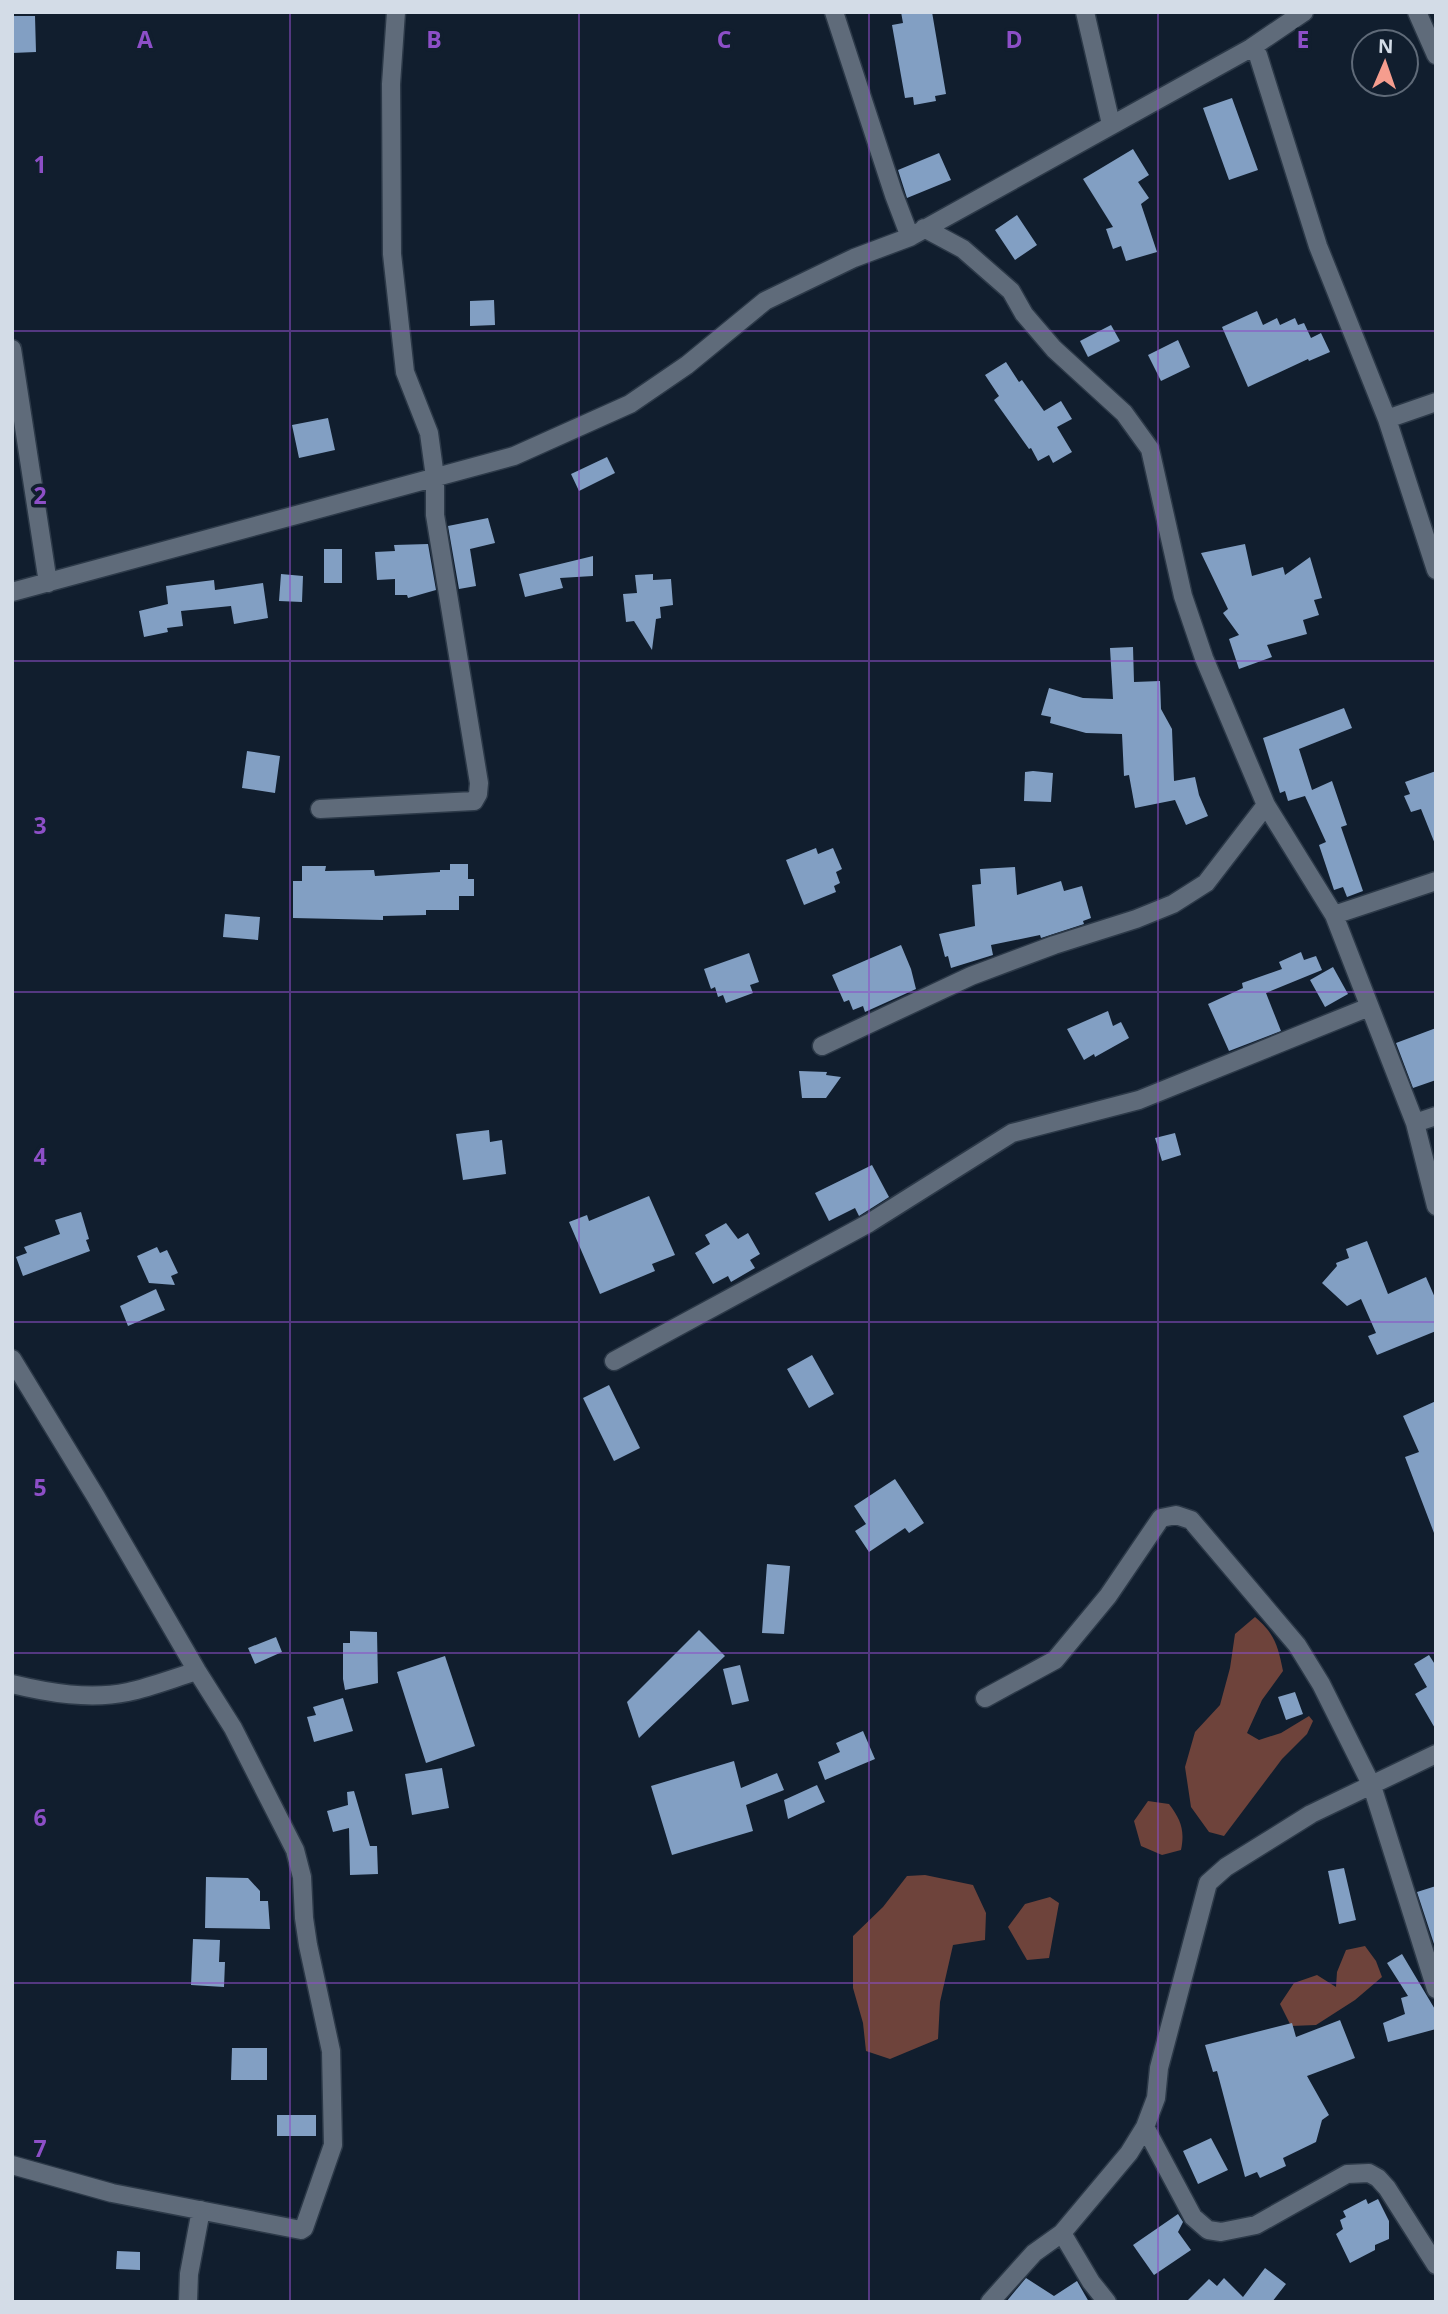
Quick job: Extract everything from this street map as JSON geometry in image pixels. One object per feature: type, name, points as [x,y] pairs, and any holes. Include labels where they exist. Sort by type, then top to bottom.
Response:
[{"type":"street","points":[[320,809],[474,801],[478,794],[477,769],[435,515],[435,477],[429,433],[405,372],[392,254],[391,84],[396,12]]},
{"type":"street","points":[[834,12],[894,195],[917,232],[963,249],[1011,291],[1024,314],[1054,349],[1124,413],[1150,449],[1183,596],[1204,658],[1266,805],[1334,915],[1415,1123],[1436,1206]]},
{"type":"street","points":[[1085,12],[1111,124]]},
{"type":"street","points":[[12,592],[514,456],[630,404],[687,365],[765,301],[854,258],[917,232],[1251,48],[1304,12]]},
{"type":"street","points":[[1417,12],[1436,55]]},
{"type":"street","points":[[1251,48],[1258,55],[1318,246],[1387,419],[1436,570]]},
{"type":"street","points":[[12,349],[48,583]]},
{"type":"street","points":[[1387,419],[1436,402]]},
{"type":"street","points":[[822,1046],[971,976],[1172,904],[1206,883],[1266,805]]},
{"type":"street","points":[[1334,915],[1436,881]]},
{"type":"street","points":[[614,1361],[869,1223],[1012,1133],[1139,1100],[1369,1007]]},
{"type":"street","points":[[1415,1123],[1436,1116]]},
{"type":"street","points":[[12,1359],[233,1728],[295,1850],[302,1877],[308,1945],[331,2051],[333,2145],[302,2230],[112,2193],[12,2165]]},
{"type":"street","points":[[985,1698],[1055,1660],[1108,1596],[1161,1518],[1176,1514],[1191,1520],[1297,1645],[1321,1684],[1372,1786],[1436,1989]]},
{"type":"street","points":[[12,1684],[81,1695],[126,1692],[197,1671]]},
{"type":"street","points":[[989,2302],[1034,2253],[1062,2233],[1129,2153],[1145,2127],[1156,2098],[1159,2068],[1208,1883],[1226,1867],[1311,1814],[1436,1754]]},
{"type":"street","points":[[1145,2127],[1193,2217],[1208,2230],[1221,2232],[1256,2225],[1347,2174],[1369,2173],[1387,2188],[1436,2265]]},
{"type":"street","points":[[188,2302],[189,2274],[201,2210]]},
{"type":"street","points":[[1062,2233],[1091,2282],[1107,2302]]},
{"type":"shaded area","points":[[1255,1617],[1275,1641],[1283,1671],[1262,1700],[1247,1733],[1259,1740],[1281,1733],[1309,1716],[1313,1721],[1307,1734],[1282,1759],[1224,1836],[1209,1832],[1191,1807],[1185,1767],[1195,1732],[1220,1705],[1230,1668],[1235,1634]]},
{"type":"shaded area","points":[[1148,1801],[1169,1804],[1182,1831],[1181,1850],[1162,1855],[1141,1846],[1134,1821]]},
{"type":"shaded area","points":[[925,1875],[973,1885],[986,1913],[985,1940],[953,1945],[940,2002],[938,2039],[890,2059],[866,2051],[863,2023],[853,1988],[853,1936],[883,1907],[907,1876]]},
{"type":"shaded area","points":[[1050,1897],[1059,1903],[1049,1958],[1027,1960],[1008,1927],[1025,1904]]},
{"type":"shaded area","points":[[1365,1946],[1376,1961],[1382,1977],[1355,2000],[1316,2025],[1291,2026],[1280,2004],[1294,1983],[1317,1975],[1336,1987],[1337,1972],[1346,1950]]},
{"type":"building","points":[[901,12],[932,12],[946,94],[935,96],[936,101],[914,105],[913,97],[905,98],[892,25],[903,23]]},
{"type":"building","points":[[12,16],[35,16],[36,52],[12,53]]},
{"type":"building","points":[[1232,98],[1258,170],[1229,180],[1203,108]]},
{"type":"building","points":[[1133,149],[1149,175],[1138,182],[1149,198],[1141,204],[1157,252],[1126,261],[1121,246],[1113,249],[1106,229],[1113,227],[1083,179]]},
{"type":"building","points":[[939,153],[951,180],[907,198],[898,170]]},
{"type":"building","points":[[1017,215],[1037,245],[1015,260],[995,230]]},
{"type":"building","points":[[494,300],[495,325],[470,326],[470,301]]},
{"type":"building","points":[[1257,311],[1263,325],[1277,318],[1280,325],[1295,318],[1298,325],[1304,323],[1311,338],[1321,333],[1330,352],[1309,361],[1308,359],[1248,387],[1222,327]]},
{"type":"building","points":[[1111,325],[1120,341],[1088,357],[1080,341]]},
{"type":"building","points":[[1178,340],[1190,367],[1161,381],[1148,355]]},
{"type":"building","points":[[1006,362],[1044,411],[1061,401],[1072,419],[1057,427],[1072,452],[1053,463],[1049,455],[1038,461],[1031,448],[1029,449],[994,400],[999,396],[985,375]]},
{"type":"building","points":[[328,418],[335,450],[299,458],[292,425]]},
{"type":"building","points":[[607,457],[615,473],[579,491],[571,474]]},
{"type":"building","points":[[488,518],[495,543],[470,549],[476,586],[459,589],[448,526]]},
{"type":"building","points":[[428,544],[436,590],[408,598],[407,595],[395,595],[395,579],[377,580],[375,552],[395,551],[394,545]]},
{"type":"building","points":[[1245,544],[1252,576],[1283,567],[1285,575],[1310,557],[1322,598],[1314,600],[1319,615],[1303,620],[1307,634],[1267,645],[1272,657],[1239,669],[1229,639],[1239,635],[1223,613],[1228,609],[1201,553]]},
{"type":"building","points":[[324,549],[342,549],[342,583],[324,583]]},
{"type":"building","points":[[593,556],[593,576],[560,578],[563,588],[525,597],[519,574]]},
{"type":"building","points":[[281,574],[303,576],[302,602],[279,601]]},
{"type":"building","points":[[653,574],[653,580],[671,579],[673,605],[660,607],[661,618],[656,619],[652,650],[634,621],[626,622],[623,594],[637,593],[635,575]]},
{"type":"building","points":[[214,580],[215,590],[263,583],[268,618],[234,624],[231,606],[181,611],[183,626],[167,628],[168,632],[144,637],[139,611],[168,604],[166,586]]},
{"type":"building","points":[[1133,647],[1134,682],[1160,681],[1161,709],[1172,729],[1174,781],[1195,777],[1208,816],[1186,825],[1175,800],[1135,808],[1129,775],[1124,776],[1122,734],[1086,733],[1050,723],[1051,717],[1041,715],[1049,688],[1083,698],[1113,699],[1110,648]]},
{"type":"building","points":[[1344,708],[1352,728],[1299,749],[1312,790],[1332,781],[1347,825],[1341,827],[1363,891],[1347,897],[1343,887],[1334,890],[1319,845],[1326,842],[1305,796],[1288,801],[1285,791],[1280,793],[1263,738]]},
{"type":"building","points":[[247,751],[280,756],[275,793],[242,788]]},
{"type":"building","points":[[1436,771],[1435,844],[1421,809],[1411,812],[1404,796],[1410,794],[1405,782]]},
{"type":"building","points":[[1025,772],[1053,773],[1051,802],[1024,801]]},
{"type":"building","points":[[816,848],[818,854],[833,848],[842,869],[836,872],[840,883],[834,886],[836,892],[804,905],[786,860]]},
{"type":"building","points":[[450,864],[468,864],[468,879],[474,879],[474,896],[459,896],[459,910],[426,910],[426,915],[383,916],[383,920],[293,918],[293,881],[302,881],[302,866],[326,866],[325,871],[374,870],[375,876],[440,872],[450,870]]},
{"type":"building","points":[[1015,867],[1017,895],[1061,881],[1064,891],[1082,886],[1091,918],[1083,921],[1084,924],[1041,938],[1040,935],[991,945],[993,955],[951,968],[939,934],[975,926],[972,885],[981,884],[980,869]]},
{"type":"building","points":[[225,914],[260,917],[258,940],[223,937]]},
{"type":"building","points":[[901,945],[916,989],[865,1012],[863,1006],[853,1010],[849,1000],[844,1002],[832,975]]},
{"type":"building","points":[[1301,952],[1304,960],[1316,956],[1322,970],[1266,993],[1281,1031],[1229,1051],[1208,1004],[1243,988],[1242,983],[1282,969],[1279,962]]},
{"type":"building","points":[[749,953],[759,982],[750,985],[753,993],[726,1003],[723,995],[718,997],[715,987],[711,989],[704,969]]},
{"type":"building","points":[[1333,967],[1348,994],[1325,1007],[1310,980]]},
{"type":"building","points":[[1108,1011],[1113,1026],[1121,1022],[1129,1038],[1095,1057],[1094,1054],[1084,1060],[1067,1029]]},
{"type":"building","points":[[1436,1028],[1436,1080],[1413,1088],[1396,1043]]},
{"type":"building","points":[[799,1071],[827,1072],[826,1075],[841,1077],[826,1098],[802,1098]]},
{"type":"building","points":[[489,1130],[490,1142],[502,1140],[506,1174],[463,1180],[456,1134]]},
{"type":"building","points":[[1175,1133],[1181,1155],[1162,1161],[1155,1138]]},
{"type":"building","points":[[872,1165],[889,1197],[859,1216],[855,1208],[829,1221],[815,1193]]},
{"type":"building","points":[[649,1196],[675,1255],[652,1264],[655,1271],[600,1294],[569,1222],[587,1215],[589,1221]]},
{"type":"building","points":[[81,1212],[90,1251],[23,1276],[16,1257],[27,1253],[24,1247],[60,1234],[55,1220]]},
{"type":"building","points":[[726,1223],[738,1239],[748,1233],[760,1254],[750,1260],[755,1268],[731,1282],[728,1276],[713,1284],[695,1253],[710,1244],[705,1235]]},
{"type":"building","points":[[1367,1241],[1388,1294],[1426,1277],[1436,1300],[1436,1331],[1377,1355],[1368,1336],[1376,1333],[1361,1299],[1347,1306],[1322,1283],[1337,1266],[1336,1263],[1349,1258],[1346,1249]]},
{"type":"building","points":[[157,1247],[160,1253],[167,1250],[178,1273],[171,1276],[175,1285],[149,1283],[137,1256]]},
{"type":"building","points":[[156,1289],[165,1310],[128,1326],[120,1306]]},
{"type":"building","points":[[812,1355],[834,1394],[809,1408],[787,1369]]},
{"type":"building","points":[[609,1385],[640,1448],[614,1461],[583,1398]]},
{"type":"building","points":[[1436,1401],[1434,1533],[1405,1457],[1419,1452],[1403,1416]]},
{"type":"building","points":[[895,1479],[924,1523],[909,1533],[905,1528],[869,1552],[855,1531],[866,1524],[854,1506]]},
{"type":"building","points":[[767,1564],[790,1566],[784,1634],[762,1633]]},
{"type":"building","points":[[699,1630],[725,1656],[639,1738],[627,1702]]},
{"type":"building","points":[[350,1631],[377,1632],[378,1683],[345,1690],[343,1643],[350,1643]]},
{"type":"building","points":[[276,1637],[282,1652],[255,1664],[248,1648]]},
{"type":"building","points":[[1429,1655],[1436,1666],[1436,1730],[1415,1694],[1427,1687],[1414,1664]]},
{"type":"building","points":[[445,1656],[475,1746],[426,1763],[397,1672]]},
{"type":"building","points":[[740,1665],[749,1701],[732,1705],[723,1669]]},
{"type":"building","points":[[1295,1692],[1303,1714],[1286,1720],[1278,1697]]},
{"type":"building","points":[[343,1698],[353,1731],[314,1742],[307,1717],[316,1715],[313,1707]]},
{"type":"building","points":[[863,1731],[875,1759],[825,1780],[818,1762],[840,1752],[836,1743]]},
{"type":"building","points":[[734,1761],[741,1788],[777,1773],[784,1790],[746,1805],[753,1831],[672,1855],[651,1786]]},
{"type":"building","points":[[442,1768],[449,1808],[412,1815],[405,1774]]},
{"type":"building","points":[[817,1785],[825,1802],[788,1819],[784,1800]]},
{"type":"building","points":[[354,1791],[370,1846],[377,1846],[378,1874],[350,1875],[349,1828],[333,1832],[327,1811],[348,1805],[347,1792]]},
{"type":"building","points":[[1344,1868],[1356,1920],[1339,1924],[1328,1871]]},
{"type":"building","points":[[206,1877],[248,1878],[260,1891],[260,1901],[268,1901],[270,1929],[205,1928]]},
{"type":"building","points":[[1436,1886],[1436,1946],[1435,1947],[1417,1892]]},
{"type":"building","points":[[193,1939],[220,1940],[219,1962],[225,1962],[224,1987],[191,1985]]},
{"type":"building","points":[[1402,1954],[1436,2011],[1436,2029],[1388,2042],[1383,2023],[1405,2014],[1401,1998],[1408,1996],[1387,1963]]},
{"type":"building","points":[[1340,2020],[1355,2058],[1307,2076],[1329,2115],[1322,2120],[1316,2142],[1283,2158],[1286,2166],[1260,2178],[1257,2172],[1245,2177],[1217,2071],[1213,2072],[1205,2045],[1292,2023],[1296,2037]]},
{"type":"building","points":[[232,2048],[267,2048],[267,2080],[231,2080]]},
{"type":"building","points":[[277,2115],[316,2115],[316,2136],[277,2136]]},
{"type":"building","points":[[1211,2138],[1228,2170],[1198,2184],[1183,2151]]},
{"type":"building","points":[[1366,2199],[1368,2204],[1378,2199],[1389,2221],[1389,2239],[1375,2245],[1375,2250],[1350,2263],[1336,2234],[1343,2229],[1340,2220],[1346,2217],[1343,2211]]},
{"type":"building","points":[[1178,2214],[1183,2222],[1178,2232],[1191,2250],[1154,2275],[1133,2245]]},
{"type":"building","points":[[117,2251],[140,2252],[140,2270],[116,2269]]},
{"type":"building","points":[[1265,2268],[1286,2284],[1272,2302],[1186,2302],[1209,2279],[1217,2286],[1224,2278],[1243,2297]]},
{"type":"building","points":[[1026,2278],[1054,2296],[1077,2281],[1089,2302],[1006,2302]]}]
